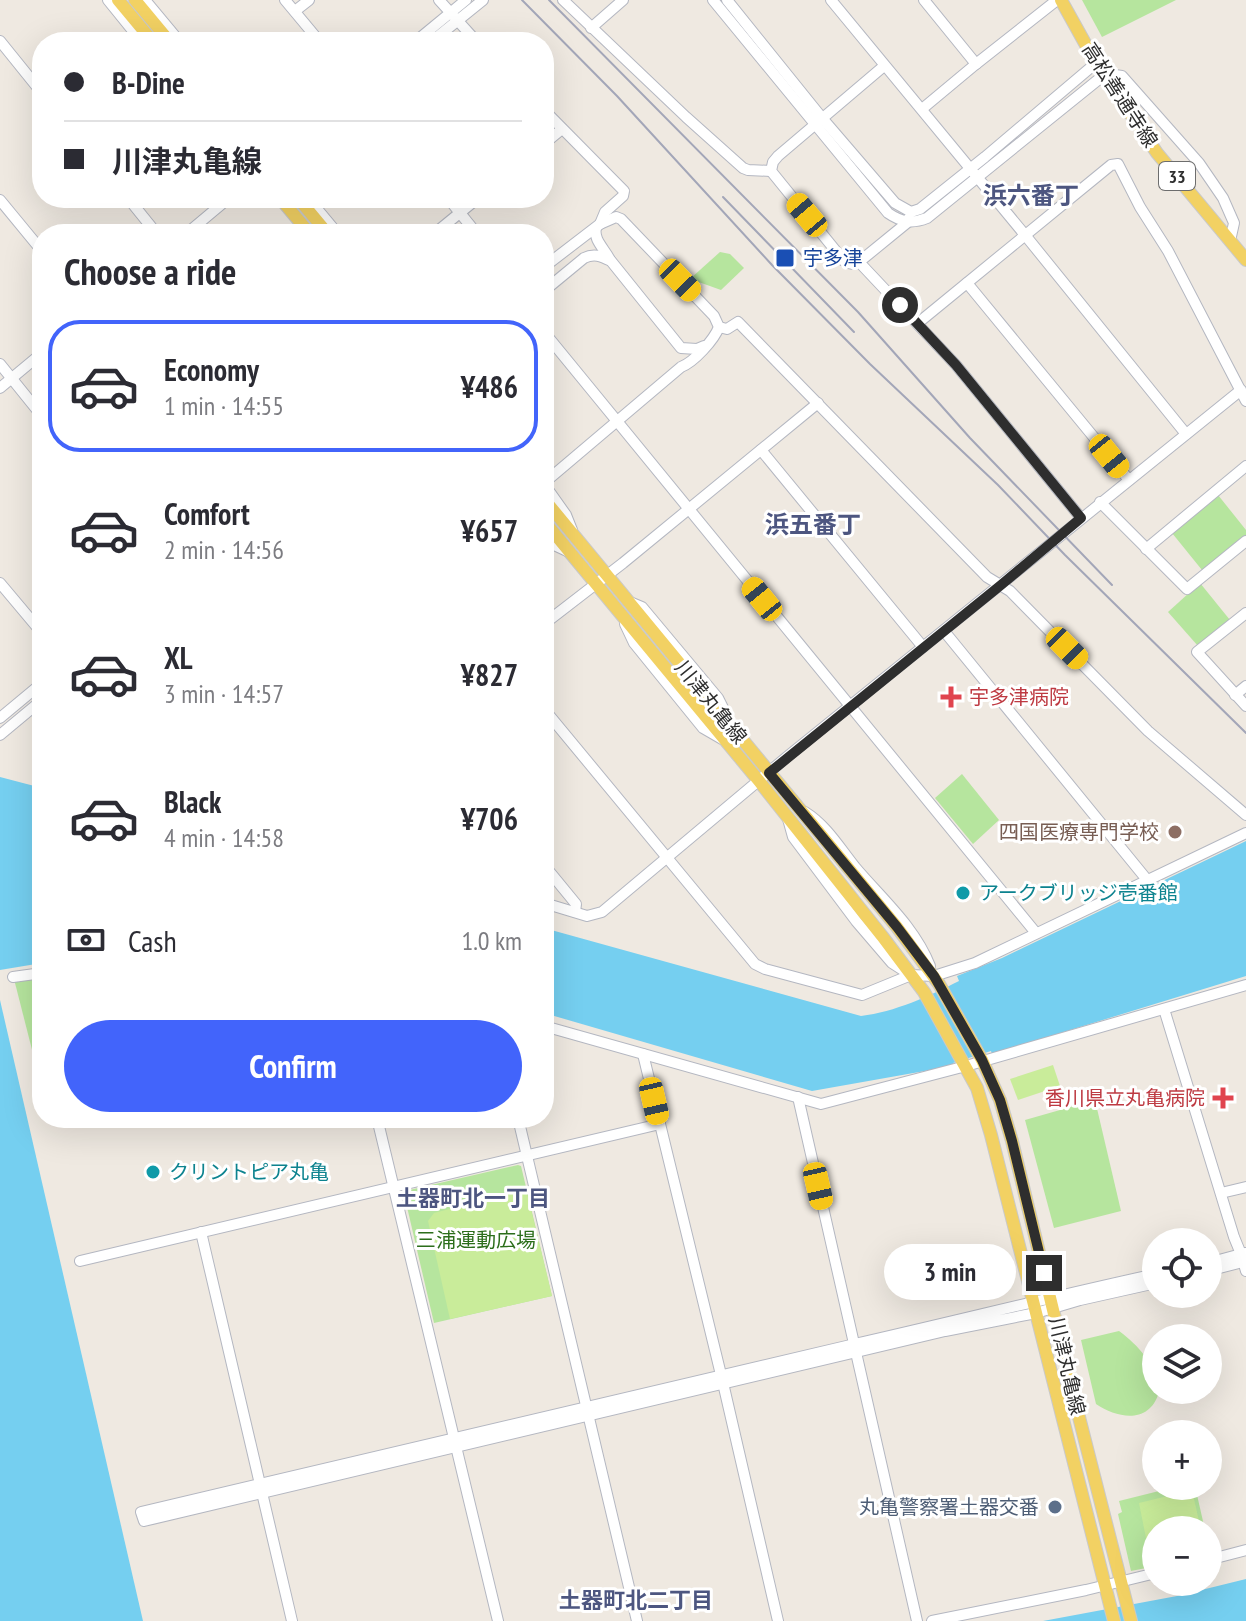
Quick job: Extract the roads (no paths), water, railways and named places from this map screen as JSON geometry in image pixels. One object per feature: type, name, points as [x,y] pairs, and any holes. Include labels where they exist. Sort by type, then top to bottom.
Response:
[{"type":"main road","points":[[118,0],[145,32]]},
{"type":"main road","points":[[135,0],[162,32]]},
{"type":"main road","name":"高松善通寺線","points":[[1059,0],[1102,72],[1157,153],[1246,260]]},
{"type":"main road","points":[[288,208],[302,224]]},
{"type":"main road","points":[[307,208],[320,224]]},
{"type":"main road","name":"川津丸亀線","points":[[554,511],[628,601],[764,777],[797,806],[897,927],[936,980],[981,1059],[1000,1100],[1012,1141],[1131,1621]]},
{"type":"main road","name":"川津丸亀線","points":[[554,533],[622,616],[731,737]]},
{"type":"main road","name":"川津丸亀線","points":[[764,777],[787,817],[924,992],[977,1088],[1114,1621]]},
{"type":"street","points":[[108,0],[134,32]]},
{"type":"street","points":[[145,0],[172,32]]},
{"type":"street","points":[[285,0],[312,32]]},
{"type":"street","points":[[295,11],[309,0]]},
{"type":"street","points":[[439,0],[468,32]]},
{"type":"street","points":[[440,32],[466,0]]},
{"type":"street","points":[[430,32],[483,0]]},
{"type":"street","points":[[563,0],[743,168],[771,171]]},
{"type":"street","points":[[591,28],[623,0]]},
{"type":"street","points":[[713,0],[818,121],[910,217],[927,218],[973,173],[1102,72],[1122,76],[1199,163],[1223,198],[1234,223],[1230,241]]},
{"type":"street","points":[[727,0],[818,121]]},
{"type":"street","points":[[831,0],[1186,434]]},
{"type":"street","points":[[924,0],[976,64]]},
{"type":"street","points":[[922,109],[1059,0]]},
{"type":"street","points":[[0,41],[32,81]]},
{"type":"street","points":[[884,66],[775,158],[771,171],[844,261],[859,262],[910,217]]},
{"type":"street","points":[[554,121],[624,191],[623,196],[605,212],[595,234],[596,239],[681,348],[681,367]]},
{"type":"street","points":[[554,136],[562,129]]},
{"type":"street","points":[[918,323],[1111,165],[1118,164],[1168,251],[1246,401]]},
{"type":"street","points":[[0,200],[32,239]]},
{"type":"street","points":[[136,208],[149,224]]},
{"type":"street","points":[[198,224],[217,208]]},
{"type":"street","points":[[316,208],[330,224]]},
{"type":"street","points":[[456,208],[469,224]]},
{"type":"street","points":[[446,224],[466,208]]},
{"type":"street","points":[[293,214],[297,224]]},
{"type":"street","points":[[554,259],[598,226],[616,217],[629,226],[714,316],[719,327]]},
{"type":"street","points":[[554,283],[591,255],[611,261]]},
{"type":"street","points":[[859,262],[956,365],[1081,518]]},
{"type":"street","points":[[967,283],[1129,480]]},
{"type":"street","points":[[719,327],[727,329],[738,322],[987,577],[1010,591],[1148,731],[1246,815]]},
{"type":"street","points":[[554,476],[699,355],[719,327]]},
{"type":"street","points":[[554,344],[1036,933]]},
{"type":"street","points":[[681,348],[704,346]]},
{"type":"street","points":[[0,388],[32,361]]},
{"type":"street","points":[[0,364],[32,403]]},
{"type":"street","points":[[554,906],[587,916],[602,912],[1100,502],[1241,390]]},
{"type":"street","points":[[554,616],[818,403]]},
{"type":"street","points":[[761,450],[923,647]]},
{"type":"street","points":[[1146,549],[1246,466]]},
{"type":"street","points":[[554,498],[566,515],[574,536]]},
{"type":"street","points":[[1100,502],[1187,589],[1246,541]]},
{"type":"street","points":[[554,545],[569,552]]},
{"type":"street","points":[[0,583],[32,621]]},
{"type":"street","points":[[1246,613],[1197,652],[1246,706]]},
{"type":"street","points":[[944,631],[1148,881]]},
{"type":"street","points":[[1235,695],[1246,686]]},
{"type":"street","points":[[0,718],[32,691]]},
{"type":"street","points":[[0,735],[32,708]]},
{"type":"street","points":[[554,721],[755,964],[760,968],[862,995],[911,975],[936,980],[1246,833]]},
{"type":"street","points":[[554,877],[576,904],[575,912]]},
{"type":"street","points":[[13,977],[32,974]]},
{"type":"street","points":[[554,1029],[821,1104],[1246,985]]},
{"type":"street","points":[[1164,1009],[1234,1237],[1245,1260]]},
{"type":"street","points":[[643,1054],[778,1621]]},
{"type":"street","points":[[798,1097],[917,1621]]},
{"type":"street","points":[[80,1261],[660,1124]]},
{"type":"street","points":[[379,1128],[498,1621]]},
{"type":"street","points":[[521,1128],[637,1621]]},
{"type":"street","points":[[1221,1193],[1246,1187]]},
{"type":"street","points":[[201,1232],[292,1621]]},
{"type":"street","points":[[1222,1262],[1245,1260]]},
{"type":"street","points":[[1222,1267],[1245,1260]]},
{"type":"street","points":[[261,1489],[141,1512],[144,1521],[261,1489],[721,1379],[945,1331],[1142,1278]]},
{"type":"street","points":[[1052,1302],[1142,1286]]},
{"type":"street","points":[[1222,1556],[1246,1550]]},
{"type":"street","points":[[932,1621],[1142,1576]]},
{"type":"water","points":[[0,777],[32,785],[32,965],[0,970]]},
{"type":"water","points":[[1246,841],[1246,976],[992,1054],[991,1051],[953,1063],[953,1066],[812,1091],[554,1016],[554,931],[861,1016],[899,1007],[936,992],[959,981],[957,976],[1002,958]]},
{"type":"water","points":[[0,1000],[143,1621],[0,1621]]},
{"type":"water","points":[[1246,1579],[1246,1621],[1043,1621],[1177,1596],[1222,1596],[1222,1585]]},
{"type":"railway","points":[[522,0],[554,32]]},
{"type":"railway","points":[[549,0],[858,312],[970,438],[1112,585]]},
{"type":"railway","points":[[554,32],[617,96],[772,265],[1246,733]]},
{"type":"railway","points":[[723,197],[854,332]]},
{"type":"place","name":"宇多津","points":[[785,258]]},
{"type":"place","name":"宇多津病院","points":[[951,697]]},
{"type":"place","name":"四国医療専門学校","points":[[1175,832]]},
{"type":"place","name":"アークブリッジ壱番館","points":[[963,893]]},
{"type":"place","name":"香川県立丸亀病院","points":[[1223,1098]]},
{"type":"place","name":"クリントピア丸亀","points":[[153,1172]]},
{"type":"place","name":"丸亀警察署土器交番","points":[[1055,1507]]},
{"type":"district","name":"浜六番丁","points":[[1031,195]]},
{"type":"district","name":"浜五番丁","points":[[813,524]]},
{"type":"district","name":"土器町北一丁目","points":[[473,1198]]},
{"type":"district","name":"土器町北二丁目","points":[[636,1600]]},
{"type":"park label","name":"三浦運動広場","points":[[476,1240]]}]
